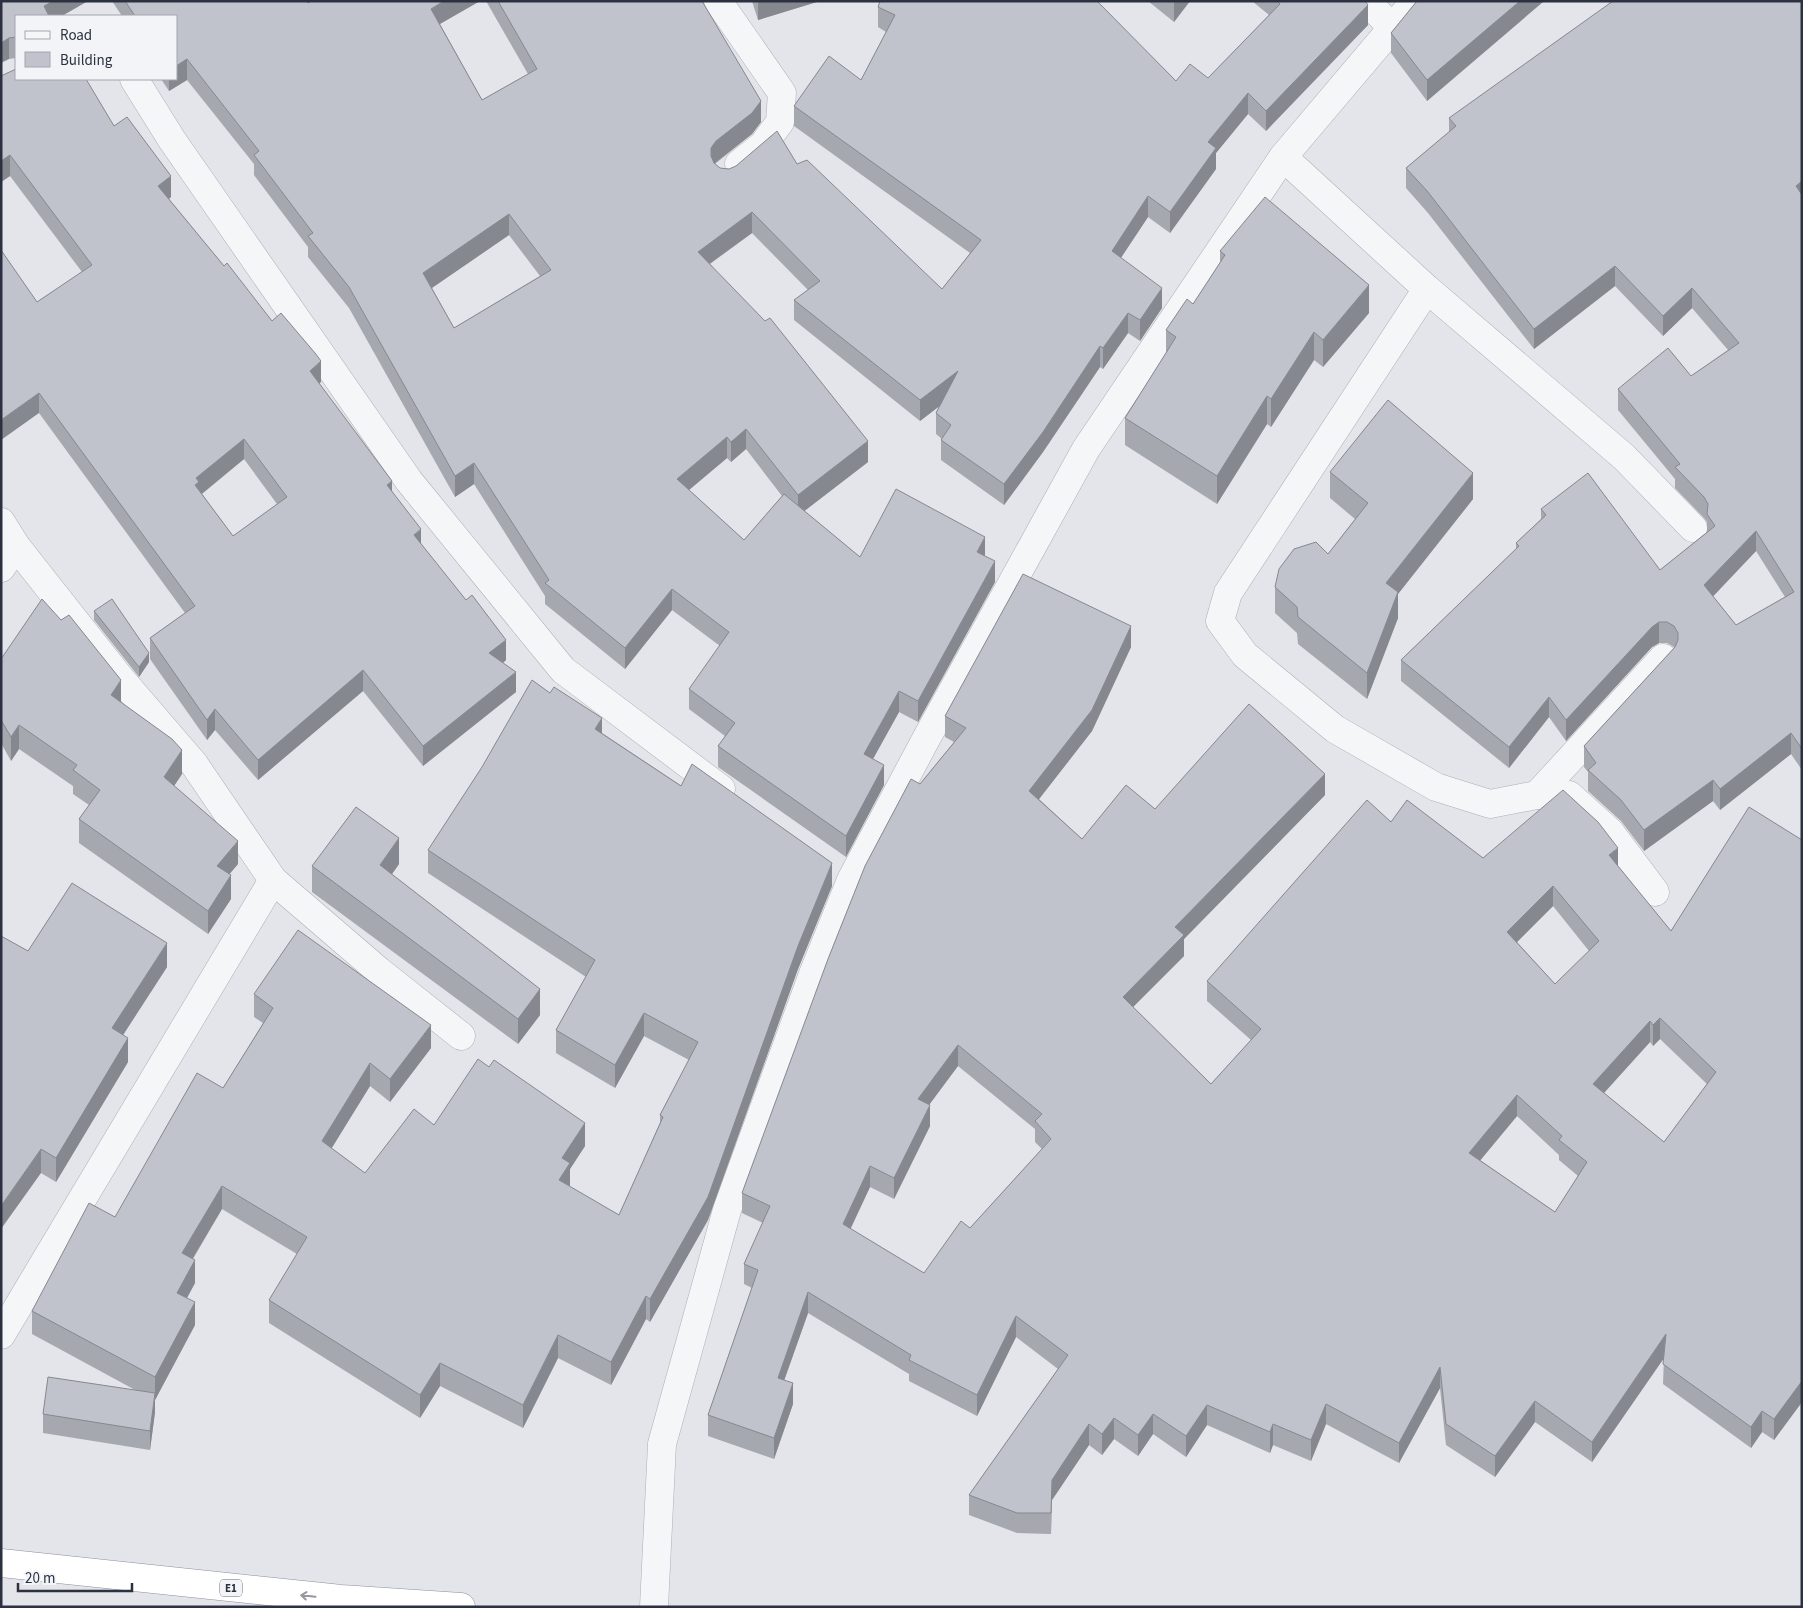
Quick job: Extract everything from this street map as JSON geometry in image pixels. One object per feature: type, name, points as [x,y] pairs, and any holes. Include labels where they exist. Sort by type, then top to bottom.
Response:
[{"type":"highway","name":"E1","points":[[1,1563],[341,1600],[461,1607]]},
{"type":"street","points":[[718,1],[782,93],[780,122],[763,145],[726,174]]},
{"type":"street","points":[[1366,1],[1393,28]]},
{"type":"street","points":[[654,1607],[662,1444],[727,1210],[814,974],[851,880],[926,738],[1086,449],[1283,157],[1416,1]]},
{"type":"street","points":[[135,80],[172,140],[410,480],[563,670],[740,802]]},
{"type":"street","points":[[1283,157],[1427,289],[1624,457],[1693,528]]},
{"type":"street","points":[[1427,289],[1228,594],[1220,621],[1245,655],[1336,729],[1436,787],[1490,804],[1537,795],[1569,795],[1610,832],[1654,892]]},
{"type":"street","points":[[1,522],[9,557],[120,678],[194,764],[273,880],[379,971],[461,1036]]},
{"type":"street","points":[[1537,795],[1663,658]]},
{"type":"street","points":[[827,863],[851,880]]},
{"type":"street","points":[[1,1335],[273,880]]},
{"type":"building","points":[[1,1],[53,1],[44,6],[48,15],[15,15],[15,37],[9,38],[1,43]]},
{"type":"building","points":[[125,1],[307,1],[308,3],[311,1],[444,1],[431,9],[482,100],[537,69],[498,1],[702,1],[761,101],[752,113],[716,141],[711,148],[711,156],[714,163],[720,168],[729,169],[736,166],[777,131],[797,164],[807,160],[942,289],[981,240],[794,106],[829,56],[861,80],[895,15],[878,7],[880,1],[1097,1],[1176,81],[1190,64],[1208,78],[1280,4],[1277,1],[1365,1],[1368,5],[1266,111],[1248,93],[1208,142],[1216,148],[1170,212],[1148,196],[1112,251],[1162,288],[1140,320],[1128,313],[1103,348],[1100,346],[1043,432],[1004,484],[941,440],[951,425],[936,413],[958,371],[920,400],[794,300],[820,281],[752,212],[698,252],[765,321],[770,318],[868,441],[798,495],[746,429],[731,442],[727,437],[677,479],[744,540],[784,494],[860,557],[896,489],[985,537],[977,552],[995,561],[918,701],[899,691],[864,754],[884,765],[846,836],[718,746],[735,723],[689,689],[729,632],[672,589],[625,648],[545,583],[549,580],[474,463],[455,476],[349,287],[308,236],[313,233],[254,155],[259,151],[187,59],[178,65],[178,15],[134,15]],"holes":[[[509,214],[551,270],[454,328],[423,273]]]},
{"type":"building","points":[[1417,1],[1520,1],[1427,80],[1391,33]]},
{"type":"building","points":[[1613,1],[1802,1],[1802,181],[1796,186],[1802,195],[1802,749],[1791,733],[1720,789],[1713,780],[1644,830],[1621,800],[1588,770],[1596,763],[1584,746],[1675,647],[1678,633],[1674,626],[1667,622],[1659,622],[1652,627],[1566,720],[1549,697],[1509,747],[1401,660],[1519,546],[1516,543],[1546,515],[1541,509],[1588,473],[1660,570],[1715,526],[1707,514],[1708,504],[1704,497],[1675,467],[1680,464],[1618,389],[1668,348],[1691,376],[1739,343],[1692,288],[1663,316],[1615,266],[1534,329],[1428,192],[1406,168],[1456,126],[1449,118]],"holes":[[[1756,531],[1794,592],[1736,625],[1704,585]]]},
{"type":"building","points":[[15,69],[15,80],[87,80],[114,126],[127,117],[171,176],[158,186],[224,266],[227,263],[272,321],[281,313],[321,361],[310,371],[392,481],[387,485],[421,529],[414,535],[466,600],[472,595],[506,640],[489,653],[516,672],[423,746],[363,670],[258,760],[215,709],[207,720],[150,638],[195,606],[39,393],[1,420],[1,250],[37,302],[92,265],[10,155],[1,161],[1,76]],"holes":[[[244,439],[287,497],[233,536],[195,485],[199,482],[196,478]]]},
{"type":"building","points":[[1265,197],[1369,285],[1323,340],[1314,332],[1271,399],[1267,396],[1217,476],[1125,418],[1176,337],[1166,330],[1187,299],[1193,304],[1225,255],[1220,251]]},
{"type":"building","points":[[1388,400],[1473,473],[1386,583],[1398,592],[1367,673],[1298,617],[1297,607],[1275,587],[1279,569],[1294,549],[1316,542],[1328,554],[1368,503],[1330,472]]},
{"type":"building","points":[[1023,574],[1131,626],[1092,710],[1029,791],[1082,839],[1126,785],[1155,809],[1249,704],[1325,774],[1175,927],[1184,935],[1123,997],[1211,1084],[1261,1029],[1207,981],[1367,800],[1391,822],[1407,800],[1483,858],[1563,790],[1598,822],[1618,848],[1609,855],[1671,931],[1749,807],[1802,840],[1802,1381],[1774,1419],[1762,1411],[1751,1427],[1663,1364],[1666,1334],[1592,1442],[1535,1401],[1495,1456],[1446,1424],[1440,1367],[1399,1443],[1326,1404],[1311,1440],[1273,1424],[1270,1432],[1207,1405],[1186,1436],[1153,1414],[1138,1435],[1114,1418],[1102,1434],[1089,1424],[1052,1480],[1051,1513],[1017,1513],[969,1495],[1068,1355],[1016,1316],[977,1395],[909,1360],[911,1355],[808,1292],[778,1378],[793,1383],[774,1438],[708,1415],[758,1270],[744,1264],[770,1206],[742,1193],[828,959],[865,866],[911,779],[920,784],[966,728],[945,716]],"holes":[[[1553,886],[1599,941],[1555,984],[1507,932]],[[1660,1018],[1716,1072],[1664,1142],[1593,1084],[1650,1021],[1653,1025]],[[958,1045],[1042,1114],[1035,1121],[1051,1139],[970,1228],[961,1221],[924,1273],[843,1224],[870,1166],[894,1178],[930,1105],[918,1099]],[[1517,1095],[1562,1136],[1559,1140],[1587,1162],[1555,1212],[1469,1153]]]},
{"type":"building","points":[[42,599],[61,620],[69,615],[121,680],[111,695],[172,739],[182,750],[164,777],[238,841],[217,866],[231,875],[208,911],[79,819],[100,790],[73,770],[77,765],[19,725],[11,737],[1,720],[1,659]]},
{"type":"building","points":[[112,599],[149,653],[139,667],[94,611]]},
{"type":"building","points":[[532,680],[550,693],[554,687],[602,718],[595,729],[681,786],[692,764],[832,863],[798,946],[708,1197],[650,1299],[646,1296],[611,1362],[558,1335],[523,1405],[440,1363],[420,1395],[269,1300],[307,1237],[222,1186],[182,1253],[195,1260],[177,1293],[195,1302],[155,1377],[32,1311],[89,1203],[115,1217],[197,1073],[223,1088],[273,1008],[254,994],[298,930],[431,1025],[390,1079],[370,1063],[322,1141],[365,1173],[414,1109],[434,1125],[478,1059],[489,1067],[494,1060],[585,1123],[562,1158],[570,1163],[559,1180],[619,1215],[663,1117],[660,1115],[698,1042],[644,1013],[615,1065],[556,1030],[595,960],[428,850],[482,767]]},
{"type":"building","points":[[356,807],[399,838],[380,865],[540,989],[518,1019],[312,866]]},
{"type":"building","points":[[72,883],[167,943],[112,1028],[128,1038],[56,1158],[41,1149],[1,1206],[1,936],[28,951]]},
{"type":"building","points":[[48,1377],[155,1393],[150,1431],[43,1414]]}]
